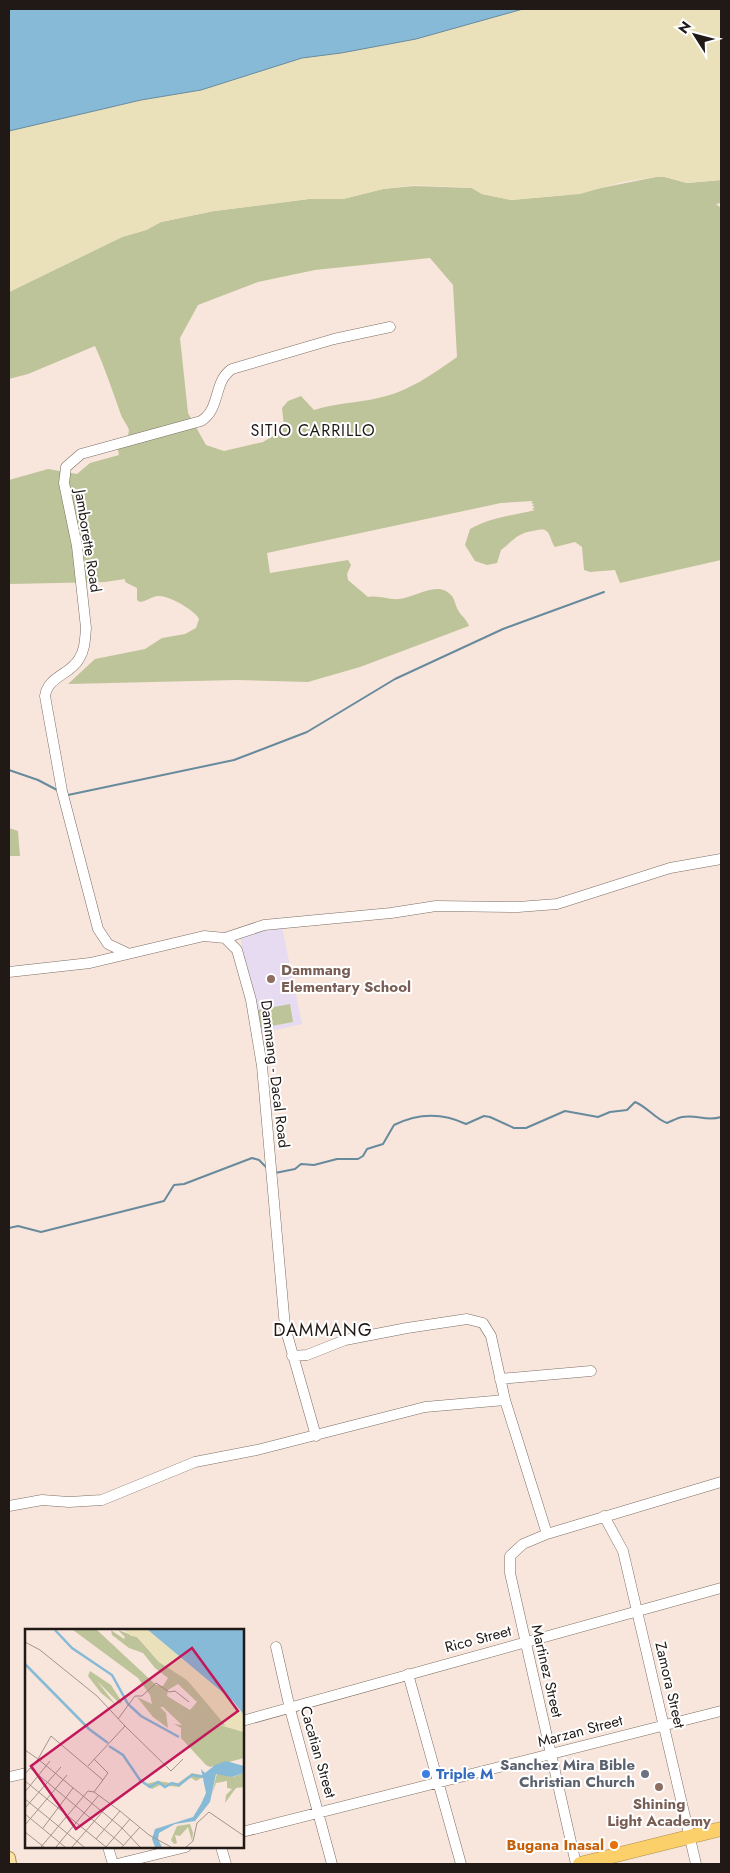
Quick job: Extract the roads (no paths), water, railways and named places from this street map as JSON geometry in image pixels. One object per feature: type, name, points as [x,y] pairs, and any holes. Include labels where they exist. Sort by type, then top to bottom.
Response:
[{"type":"highway","points":[[580,1864],[721,1829]]},
{"type":"main road","points":[[9,1858],[10,1864]]},
{"type":"street","name":"Jamborette Road","points":[[102,938],[64,796],[45,696],[49,684],[79,661],[85,642],[86,628],[77,546],[64,483],[64,474],[70,462],[81,454],[201,421],[210,414],[221,379],[232,369],[327,341],[390,327]]},
{"type":"street","points":[[9,972],[97,961],[204,936],[225,938],[264,925],[375,915],[436,906],[518,907],[557,904],[670,868],[721,859]]},
{"type":"street","points":[[102,938],[116,949],[127,953]]},
{"type":"street","points":[[97,961],[104,951],[102,938]]},
{"type":"street","name":"Dammang - Dacal Road","points":[[225,938],[234,946],[239,956],[251,1000],[264,1074],[282,1304],[292,1356],[316,1436]]},
{"type":"street","points":[[292,1356],[307,1355],[360,1337],[471,1319],[483,1323],[490,1332],[505,1400],[547,1534]]},
{"type":"street","points":[[500,1379],[591,1371]]},
{"type":"street","points":[[9,1506],[42,1500],[69,1502],[102,1500],[194,1462],[316,1436],[425,1407],[505,1400]]},
{"type":"street","name":"Martinez Street","points":[[576,1864],[508,1561],[516,1548],[547,1534],[721,1482]]},
{"type":"street","name":"Zamora Street","points":[[604,1516],[623,1551],[696,1864]]},
{"type":"street","name":"Rico Street","points":[[244,1720],[721,1588]]},
{"type":"street","name":"Cacatian Street","points":[[276,1647],[290,1709],[320,1813],[332,1864]]},
{"type":"street","points":[[408,1674],[461,1864]]},
{"type":"street","name":"Marzan Street","points":[[244,1832],[721,1711]]},
{"type":"street","points":[[9,1777],[25,1773]]},
{"type":"street","points":[[108,1848],[113,1864]]},
{"type":"street","points":[[117,1864],[182,1848]]},
{"type":"street","points":[[221,1848],[226,1864]]},
{"type":"water","points":[[9,9],[523,9],[416,39],[302,58],[201,90],[141,100],[9,131]]},
{"type":"waterway","points":[[68,795],[234,760],[307,732],[395,679],[503,629],[604,592]]},
{"type":"waterway","points":[[9,770],[38,780],[59,791]]},
{"type":"waterway","points":[[275,1173],[295,1169],[301,1164],[314,1165],[337,1159],[358,1159],[363,1156],[367,1149],[383,1144],[394,1125],[412,1118],[439,1116],[466,1124],[484,1116],[514,1128],[526,1128],[565,1111],[598,1117],[610,1112],[627,1110],[635,1102],[667,1123],[687,1116],[711,1119],[721,1117]]},
{"type":"waterway","points":[[9,1228],[18,1226],[41,1232],[164,1201],[174,1185],[184,1184],[252,1158],[259,1160],[267,1168]]},
{"type":"place","name":"Dammang Elementary School","points":[[271,979]]},
{"type":"place","name":"Triple M","points":[[426,1774]]},
{"type":"place","name":"Sanchez Mira Bible Christian Church","points":[[645,1774]]},
{"type":"place","name":"Shining Light Academy","points":[[659,1787]]},
{"type":"place","name":"Bugana Inasal","points":[[614,1845]]},
{"type":"district","name":"SITIO CARRILLO","points":[[313,430]]},
{"type":"district","name":"DAMMANG","points":[[323,1330]]}]
